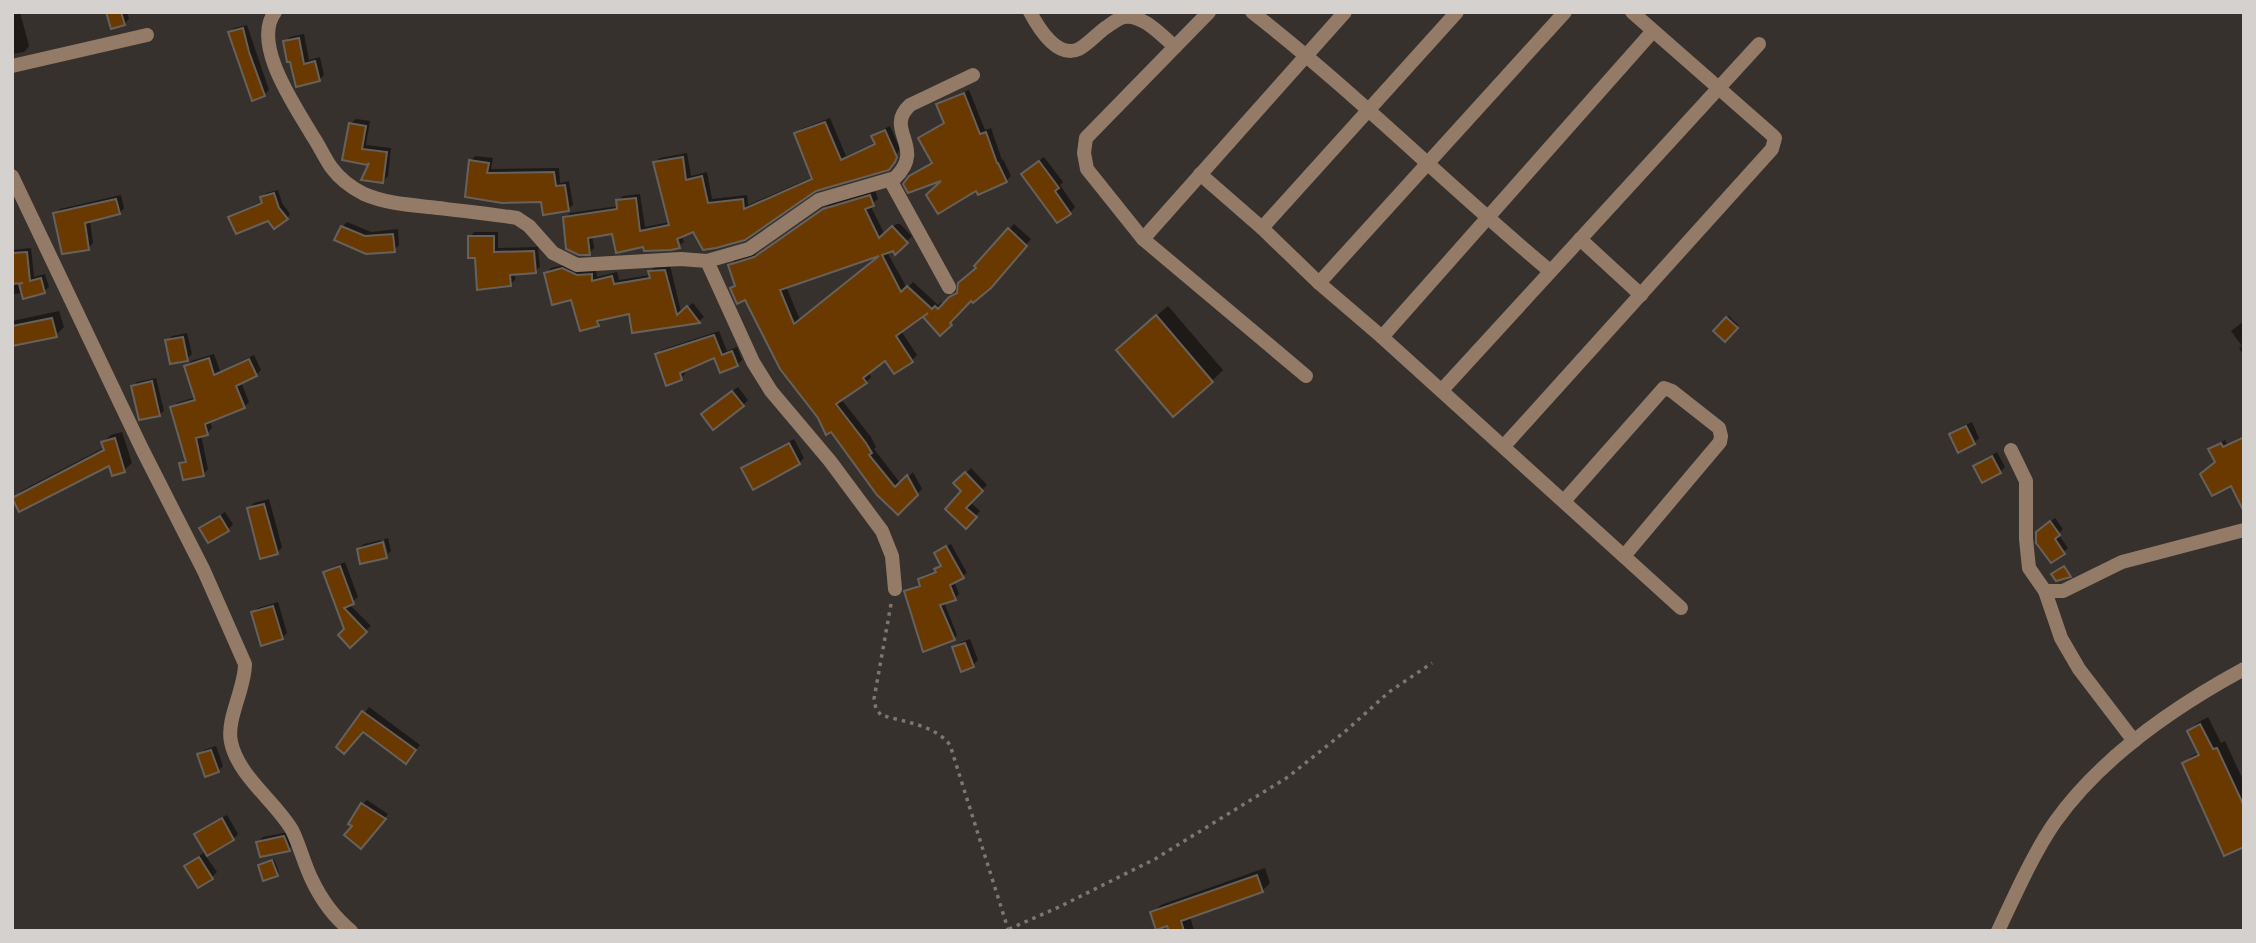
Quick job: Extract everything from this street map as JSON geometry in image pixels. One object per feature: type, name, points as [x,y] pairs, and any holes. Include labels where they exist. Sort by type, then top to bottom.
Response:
[{"type":"street","points":[[275,12],[269,26],[269,40],[279,80],[331,168],[345,182],[383,201],[517,218],[529,226],[553,253],[577,265],[681,259],[707,261],[750,249],[819,200],[890,180],[903,170],[908,152],[900,125],[903,111],[910,105],[973,75]]},
{"type":"street","points":[[1030,12],[1050,41],[1069,51],[1078,49],[1124,17],[1136,19],[1152,27],[1175,47]]},
{"type":"street","points":[[1209,12],[1086,138],[1084,153],[1087,169],[1143,239],[1306,376]]},
{"type":"street","points":[[1252,12],[1307,55],[1487,218],[1550,271]]},
{"type":"street","points":[[1143,239],[1345,12]]},
{"type":"street","points":[[1262,228],[1457,12]]},
{"type":"street","points":[[1319,284],[1565,12]]},
{"type":"street","points":[[1504,446],[1774,144],[1775,138],[1771,134],[1632,12]]},
{"type":"street","points":[[1382,337],[1653,31]]},
{"type":"street","points":[[12,65],[147,35]]},
{"type":"street","points":[[1441,390],[1759,44]]},
{"type":"street","points":[[1200,174],[1681,608]]},
{"type":"street","points":[[12,176],[142,449],[204,571],[245,664],[245,674],[230,732],[235,754],[256,786],[292,829],[312,881],[338,920],[351,931]]},
{"type":"street","points":[[890,180],[949,287]]},
{"type":"street","points":[[1580,239],[1640,295]]},
{"type":"street","points":[[707,261],[753,362],[771,391],[882,531],[892,556],[895,589]]},
{"type":"street","points":[[1564,500],[1664,388],[1672,390],[1719,429],[1720,442],[1625,556]]},
{"type":"street","points":[[2011,450],[2026,481],[2029,568],[2045,591],[2061,638],[2079,669],[2134,741]]},
{"type":"street","points":[[2045,591],[2063,591],[2122,562],[2244,530]]},
{"type":"street","points":[[1998,931],[2054,823],[2087,783],[2150,727],[2244,669]]},
{"type":"path","points":[[895,589],[874,699],[876,709],[881,715],[932,730],[944,737],[950,745],[1009,930],[1155,859],[1288,777],[1389,692],[1432,663]]},
{"type":"building","points":[[106,12],[121,12],[125,25],[111,29]]},
{"type":"building","points":[[243,28],[265,96],[252,101],[228,32]]},
{"type":"building","points":[[299,38],[304,64],[315,61],[320,81],[296,87],[283,41]]},
{"type":"building","points":[[964,93],[980,134],[986,132],[1007,182],[978,195],[976,191],[938,214],[926,195],[941,181],[908,193],[903,184],[909,176],[932,163],[918,138],[944,123],[936,104]]},
{"type":"building","points":[[825,122],[841,160],[875,144],[871,136],[885,130],[897,157],[895,162],[889,170],[816,191],[745,240],[716,248],[703,250],[693,232],[677,239],[680,248],[671,250],[644,251],[643,247],[616,253],[612,234],[588,238],[590,255],[579,255],[566,249],[563,217],[617,209],[616,200],[636,198],[640,231],[669,225],[653,162],[683,157],[686,180],[702,176],[708,203],[743,199],[744,209],[812,179],[794,133]]},
{"type":"building","points":[[349,123],[366,126],[362,149],[387,152],[383,183],[361,180],[369,163],[367,165],[342,160]]},
{"type":"building","points":[[469,160],[489,163],[487,173],[554,172],[556,186],[565,185],[569,211],[543,215],[541,202],[502,203],[465,197]]},
{"type":"building","points":[[1039,161],[1059,188],[1055,191],[1071,214],[1057,223],[1021,174]]},
{"type":"building","points":[[274,193],[279,208],[288,219],[274,229],[268,221],[236,234],[228,217],[262,203],[260,197]]},
{"type":"building","points":[[870,195],[874,206],[865,209],[879,238],[892,226],[908,243],[895,255],[893,251],[882,255],[901,292],[907,286],[932,309],[935,306],[938,309],[957,293],[958,283],[976,268],[974,266],[1008,228],[1027,246],[991,288],[973,303],[971,301],[940,336],[923,317],[928,313],[896,336],[913,362],[894,374],[885,361],[863,378],[867,383],[836,404],[866,443],[872,453],[869,455],[895,487],[907,475],[918,495],[898,515],[877,495],[831,432],[826,435],[818,418],[780,369],[745,300],[737,304],[730,288],[735,286],[728,265],[754,257],[823,209]],"holes":[[[879,256],[794,324],[780,290]]]},
{"type":"building","points":[[116,199],[120,214],[85,223],[89,250],[62,254],[53,213]]},
{"type":"building","points":[[341,226],[365,236],[393,234],[395,252],[366,254],[334,240]]},
{"type":"building","points":[[468,236],[494,236],[494,252],[534,251],[536,273],[510,275],[511,286],[477,290],[475,258],[468,258]]},
{"type":"building","points":[[27,252],[30,281],[41,278],[45,293],[23,299],[19,284],[23,283],[12,284],[12,253]]},
{"type":"building","points":[[562,268],[577,275],[592,274],[592,281],[612,276],[614,284],[650,278],[648,271],[665,270],[677,315],[687,306],[700,323],[632,333],[629,314],[597,321],[599,326],[580,331],[571,300],[552,305],[544,273]]},
{"type":"building","points":[[1156,315],[1213,382],[1173,417],[1116,350]]},
{"type":"building","points":[[1726,317],[1738,328],[1725,342],[1713,331]]},
{"type":"building","points":[[52,318],[57,337],[12,346],[12,326]]},
{"type":"building","points":[[714,335],[722,355],[732,351],[738,366],[720,373],[714,358],[680,373],[682,380],[666,386],[655,354]]},
{"type":"building","points":[[183,337],[188,361],[170,364],[165,340]]},
{"type":"building","points":[[209,358],[214,375],[249,359],[257,376],[236,386],[245,408],[205,424],[208,435],[196,438],[204,476],[183,480],[179,463],[186,462],[170,407],[195,400],[184,366]]},
{"type":"building","points":[[152,381],[160,416],[139,420],[131,386]]},
{"type":"building","points":[[732,391],[744,406],[713,430],[701,414]]},
{"type":"building","points":[[1966,426],[1975,444],[1958,453],[1949,434]]},
{"type":"building","points":[[2244,437],[2244,512],[2231,486],[2212,496],[2200,474],[2215,462],[2208,449],[2221,443],[2223,447]]},
{"type":"building","points":[[115,438],[125,472],[112,476],[109,466],[19,512],[12,498],[104,450],[101,442]]},
{"type":"building","points":[[789,443],[800,464],[753,490],[741,468]]},
{"type":"building","points":[[1992,456],[2001,473],[1982,483],[1973,466]]},
{"type":"building","points":[[965,472],[983,491],[966,508],[977,517],[966,529],[945,509],[961,491],[953,483]]},
{"type":"building","points":[[264,504],[278,554],[260,559],[247,508]]},
{"type":"building","points":[[220,516],[229,531],[208,543],[199,528]]},
{"type":"building","points":[[2050,521],[2060,535],[2055,539],[2065,554],[2051,563],[2036,543],[2036,532]]},
{"type":"building","points":[[383,542],[387,558],[360,564],[357,549]]},
{"type":"building","points":[[946,546],[964,578],[950,585],[956,600],[940,605],[955,640],[923,652],[904,591],[920,586],[918,579],[936,572],[934,569],[941,566],[934,553]]},
{"type":"building","points":[[340,566],[354,604],[344,608],[367,632],[350,648],[338,635],[344,629],[323,572]]},
{"type":"building","points":[[2064,566],[2071,577],[2056,581],[2051,574]]},
{"type":"building","points":[[273,606],[283,639],[261,646],[251,612]]},
{"type":"building","points":[[965,643],[974,667],[961,672],[952,647]]},
{"type":"building","points":[[362,711],[416,750],[406,764],[363,732],[344,754],[336,747]]},
{"type":"building","points":[[2200,724],[2213,749],[2217,748],[2244,806],[2244,847],[2224,856],[2182,763],[2199,755],[2187,731]]},
{"type":"building","points":[[211,750],[219,772],[205,777],[197,754]]},
{"type":"building","points":[[361,803],[386,819],[361,849],[344,835],[352,826],[348,824]]},
{"type":"building","points":[[222,818],[234,840],[207,856],[194,834]]},
{"type":"building","points":[[284,836],[290,851],[260,857],[256,842]]},
{"type":"building","points":[[199,857],[213,879],[198,888],[184,866]]},
{"type":"building","points":[[272,860],[278,876],[263,881],[258,865]]},
{"type":"building","points":[[1257,875],[1263,892],[1181,921],[1184,931],[1169,931],[1167,926],[1156,930],[1150,912]]}]
